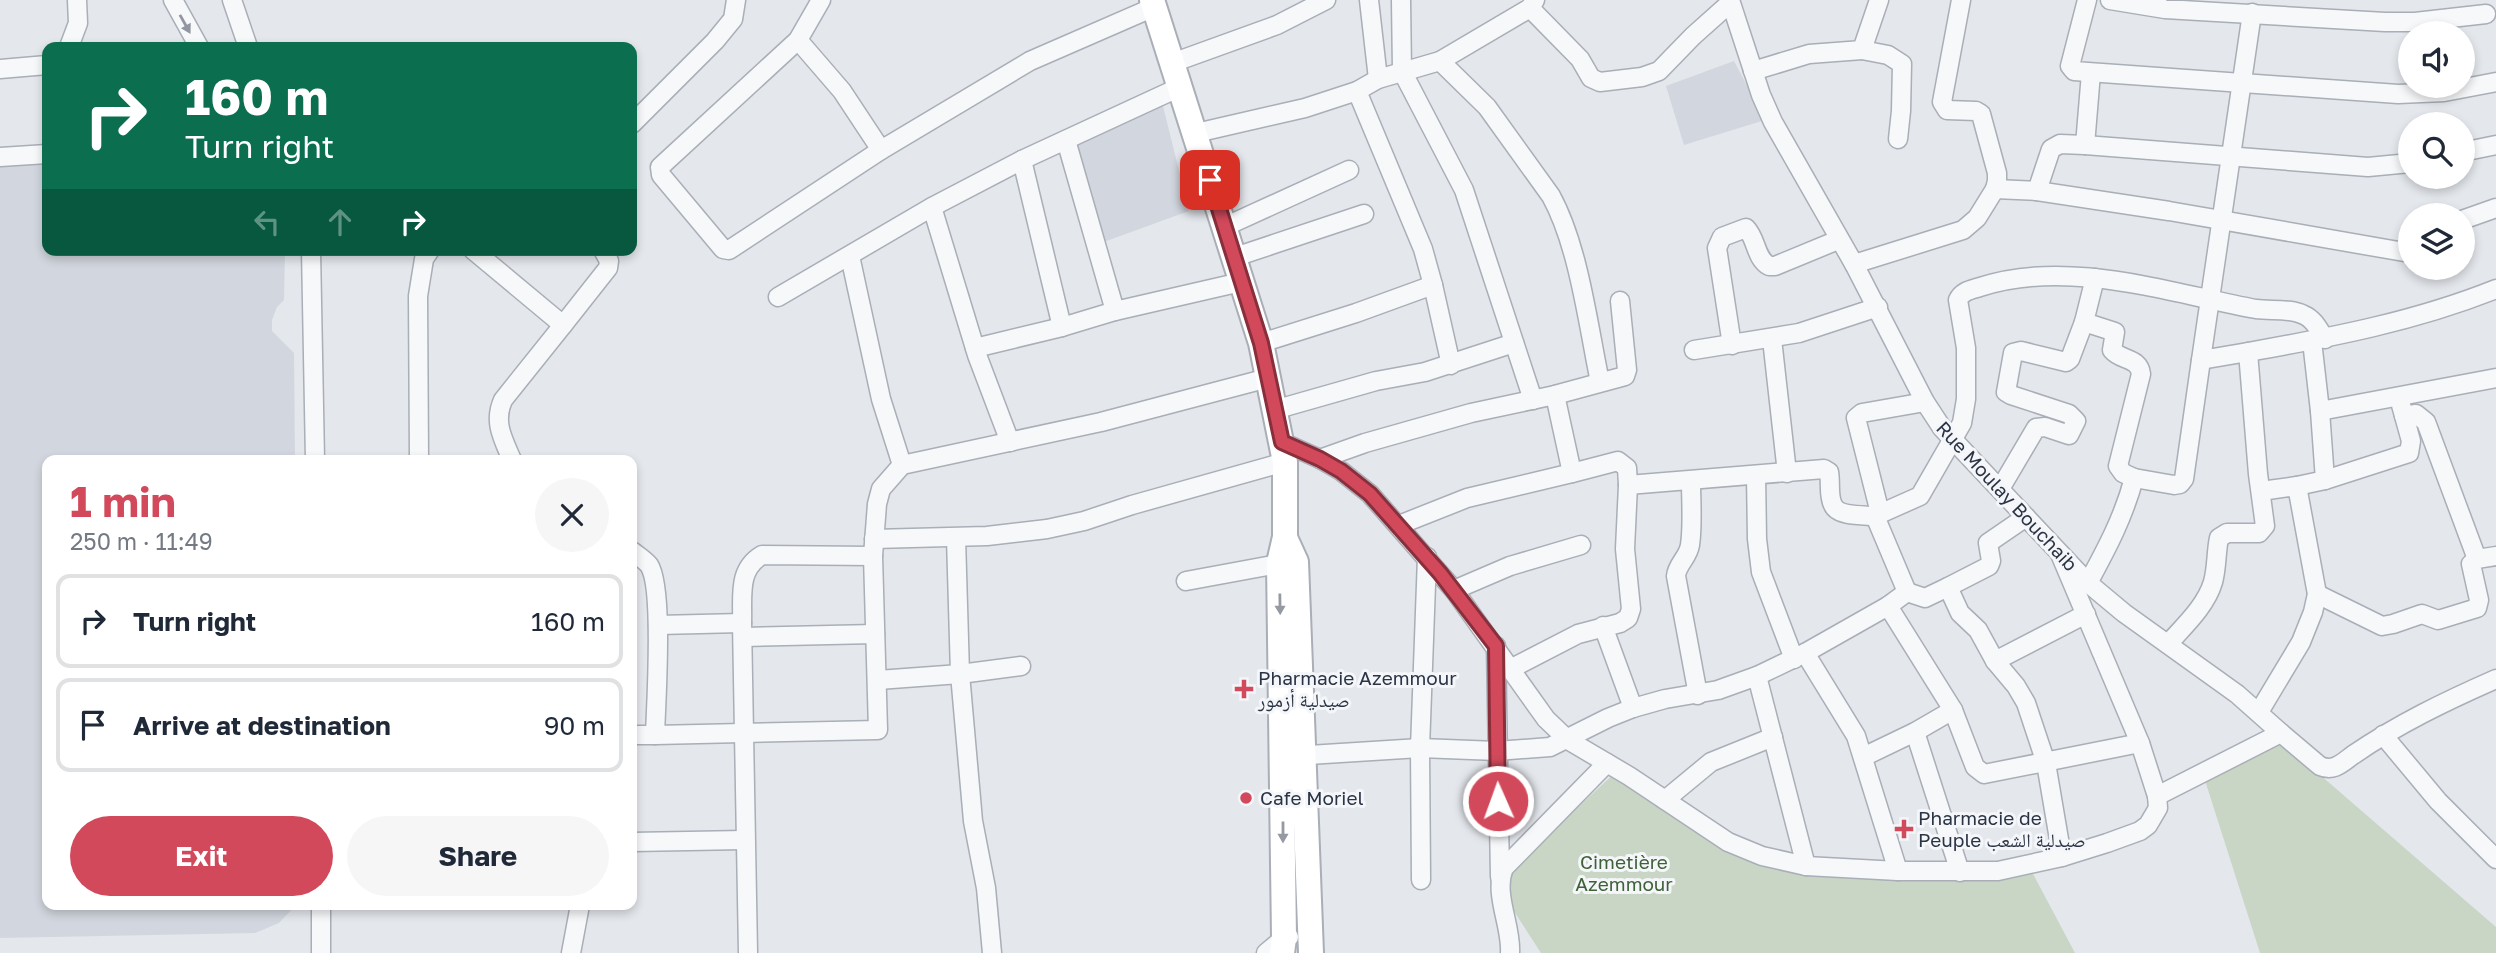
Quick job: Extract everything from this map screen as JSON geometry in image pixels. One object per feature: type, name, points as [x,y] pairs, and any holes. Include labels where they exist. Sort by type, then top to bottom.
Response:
[{"type":"main road","points":[[1153,4],[1261,343],[1283,452],[1293,755],[1310,946]]},
{"type":"main road","points":[[1277,948],[1293,755]]},
{"type":"street","points":[[71,42],[78,23],[77,0]]},
{"type":"street","points":[[173,0],[196,42]]},
{"type":"street","points":[[232,0],[246,42]]},
{"type":"street","points":[[637,119],[724,30],[733,19],[736,0]]},
{"type":"street","points":[[821,0],[798,40],[661,163],[661,175],[723,249],[729,250],[881,150],[1030,61],[1153,4]]},
{"type":"street","points":[[1172,62],[1277,25],[1326,0]]},
{"type":"street","points":[[1369,0],[1378,79]]},
{"type":"street","points":[[1401,0],[1402,71],[1464,190],[1533,400]]},
{"type":"street","points":[[1862,50],[1879,0]]},
{"type":"street","points":[[1854,264],[1963,230],[1977,218],[1995,188],[1997,173],[1983,117],[1976,111],[1947,110],[1942,102],[1961,0]]},
{"type":"street","points":[[2087,0],[2070,66],[2074,71],[2416,94],[2496,82]]},
{"type":"street","points":[[2110,0],[2165,9],[2223,6],[2252,13],[2415,22],[2486,14]]},
{"type":"street","points":[[1196,133],[1305,108],[1357,91],[1378,79],[1440,61],[1533,4],[1580,60],[1591,78],[1600,82],[1642,77],[1659,71],[1730,2]]},
{"type":"street","name":"Rue Moulay Bouchaib","points":[[1730,2],[1773,122],[1878,307],[1925,401],[1953,440],[2088,583],[2259,712],[2314,762],[2326,769],[2332,769],[2383,735]]},
{"type":"street","points":[[2084,323],[2112,330],[2116,334],[2112,345],[2114,354],[2135,362],[2141,369],[2118,466],[2123,473],[2133,478],[2180,484],[2184,479],[2252,13]]},
{"type":"street","points":[[798,40],[842,91],[881,150]]},
{"type":"street","points":[[1753,71],[1809,54],[1862,50],[1888,55],[1902,64],[1898,139]]},
{"type":"street","points":[[1440,61],[1487,107],[1559,211],[1577,272],[1600,382]]},
{"type":"street","points":[[0,69],[42,65]]},
{"type":"street","points":[[2085,145],[2091,73]]},
{"type":"street","points":[[778,297],[932,207],[1022,160],[1180,87]]},
{"type":"street","points":[[1357,91],[1423,249],[1451,365]]},
{"type":"street","points":[[1066,140],[1115,311]]},
{"type":"street","points":[[2037,191],[2051,149],[2060,144],[2368,167],[2398,164]]},
{"type":"street","points":[[2475,149],[2496,145]]},
{"type":"street","points":[[0,157],[42,154]]},
{"type":"street","points":[[1022,160],[1062,327]]},
{"type":"street","points":[[1224,227],[1349,170]]},
{"type":"street","points":[[1995,188],[2037,191],[2398,251]]},
{"type":"street","points":[[932,207],[975,348],[1010,442]]},
{"type":"street","points":[[2475,215],[2496,208]]},
{"type":"street","points":[[1235,257],[1364,214]]},
{"type":"street","points":[[1732,345],[1717,248],[1722,237],[1746,228],[1751,233],[1760,259],[1769,266],[1775,266],[1838,240]]},
{"type":"street","points":[[311,256],[315,455]]},
{"type":"street","points":[[419,455],[418,296],[426,256]]},
{"type":"street","points":[[480,256],[563,326]]},
{"type":"street","points":[[510,455],[498,424],[498,412],[503,400],[608,268],[606,256]]},
{"type":"street","points":[[850,256],[881,399],[902,465]]},
{"type":"street","points":[[2000,489],[2036,428],[2045,427],[2069,435],[2076,421],[2069,414],[2006,391],[2013,353],[2021,351],[2066,362],[2070,359],[2084,323],[2095,278]]},
{"type":"street","points":[[1628,485],[1826,469],[1830,476],[1832,501],[1836,509],[1843,512],[1877,514],[1920,496],[1962,423],[1966,399],[1966,348],[1958,300],[1960,296],[2011,279],[2095,278],[2209,300],[2304,314],[2315,323],[2325,480]]},
{"type":"street","points":[[975,348],[1115,311],[1241,282]]},
{"type":"street","points":[[1261,343],[1433,285]]},
{"type":"street","points":[[2201,360],[2318,340],[2423,315],[2496,289]]},
{"type":"street","points":[[1320,459],[1460,416],[1621,378],[1627,373],[1620,300]]},
{"type":"street","points":[[1694,350],[1772,339],[1825,326],[1878,307]]},
{"type":"street","points":[[1772,339],[1787,473]]},
{"type":"street","points":[[1274,410],[1376,381],[1426,373],[1514,343]]},
{"type":"street","points":[[2168,644],[2208,593],[2213,581],[2219,538],[2227,533],[2254,533],[2263,530],[2265,526],[2248,352]]},
{"type":"street","points":[[637,735],[878,730],[874,547],[877,505],[881,489],[902,465],[1101,422],[1268,378]]},
{"type":"street","points":[[2320,411],[2496,378]]},
{"type":"street","points":[[1555,395],[1572,473]]},
{"type":"street","points":[[2261,491],[2325,480],[2409,453],[2411,441],[2399,395]]},
{"type":"street","points":[[1907,592],[1877,514],[1856,418],[1862,412],[1925,401]]},
{"type":"street","points":[[2404,416],[2416,414],[2426,422],[2477,559]]},
{"type":"street","points":[[748,953],[742,630],[744,574],[751,562],[762,555],[874,547],[1047,528],[1084,521],[1283,452],[1320,459],[1341,471],[1370,494],[1427,557],[1496,646],[1546,719],[1568,740],[1665,800],[1706,829],[1746,851],[1807,866],[1960,872],[1998,871],[2062,857],[2140,831],[2158,808],[2157,796],[2140,743],[2060,554]]},
{"type":"street","points":[[1399,526],[1467,498],[1618,461],[1626,468],[1628,485],[1625,549],[1630,614],[1625,621],[1563,641],[1512,668]]},
{"type":"street","points":[[1756,475],[1761,572],[1799,656],[1848,721],[1863,757],[1898,871]]},
{"type":"street","points":[[2088,583],[2123,517],[2133,478]]},
{"type":"street","points":[[1692,481],[1690,545],[1676,570],[1676,576],[1698,695]]},
{"type":"street","points":[[2259,712],[2301,642],[2317,594],[2297,486]]},
{"type":"street","points":[[1907,592],[1925,598],[1989,566],[1991,562],[1988,543],[2026,517]]},
{"type":"street","points":[[956,538],[960,674],[974,821],[986,888],[992,953]]},
{"type":"street","points":[[1454,590],[1510,566],[1581,545]]},
{"type":"street","points":[[637,555],[649,566],[654,580],[658,625],[655,735]]},
{"type":"street","points":[[2317,594],[2375,624],[2393,624],[2422,614],[2438,620],[2477,608],[2479,600],[2470,567],[2477,559],[2496,556]]},
{"type":"street","points":[[1421,880],[1420,748],[1427,557]]},
{"type":"street","points":[[1186,581],[1288,563]]},
{"type":"street","points":[[1948,587],[1960,613],[1979,630],[1995,662],[2016,686],[2026,703],[2046,763],[2062,857]]},
{"type":"street","points":[[1293,755],[1420,748],[1496,751],[1541,749],[1568,740],[1601,721],[1633,708],[1665,699],[1698,695],[1757,676],[1799,656],[1888,606],[1907,592]]},
{"type":"street","points":[[1888,606],[1953,710],[1979,772],[1984,774],[2046,763],[2140,743]]},
{"type":"street","points":[[1995,662],[2086,614]]},
{"type":"street","points":[[658,625],[875,634]]},
{"type":"street","points":[[1603,626],[1633,708]]},
{"type":"street","points":[[1496,646],[1500,877],[1510,953]]},
{"type":"street","points":[[878,680],[1021,666]]},
{"type":"street","points":[[1757,676],[1807,866]]},
{"type":"street","points":[[2493,852],[2438,801],[2383,735],[2464,692],[2496,679]]},
{"type":"street","points":[[1863,757],[1953,710]]},
{"type":"street","points":[[1915,732],[1960,872]]},
{"type":"street","points":[[2157,796],[2280,733]]},
{"type":"street","points":[[1665,800],[1711,762],[1773,737]]},
{"type":"street","points":[[1500,877],[1508,863],[1607,764]]},
{"type":"street","points":[[637,842],[744,840]]},
{"type":"street","points":[[321,910],[321,953]]},
{"type":"street","points":[[571,953],[579,910]]},
{"type":"street","points":[[1277,948],[1297,935],[1310,946]]},
{"type":"shaded area","points":[[1734,61],[1765,120],[1684,145],[1666,86]]},
{"type":"shaded area","points":[[1159,90],[1189,211],[1098,244],[1067,130]]},
{"type":"shaded area","points":[[42,158],[42,256],[285,256],[284,300],[277,307],[272,320],[272,331],[294,353],[295,455],[42,455],[42,910],[291,910],[279,923],[255,933],[0,938],[0,159]]},
{"type":"green space","points":[[2282,742],[2496,927],[2496,953],[2260,953],[2202,771]]},
{"type":"green space","name":"Cimetière Azemmour","points":[[1618,770],[1734,850],[1918,875],[2031,870],[2075,953],[1541,953],[1508,902],[1506,874]]},
{"type":"place","name":"Pharmacie Azemmour صيدلية أزمور","points":[[1244,689]]},
{"type":"place","name":"Cafe Moriel","points":[[1246,798]]},
{"type":"place","name":"Pharmacie de Peuple صيدلية الشعب","points":[[1904,829]]},
{"type":"route","points":[[1210,180],[1261,343],[1282,442],[1341,471],[1370,494],[1440,573],[1496,646],[1498,801]]}]
